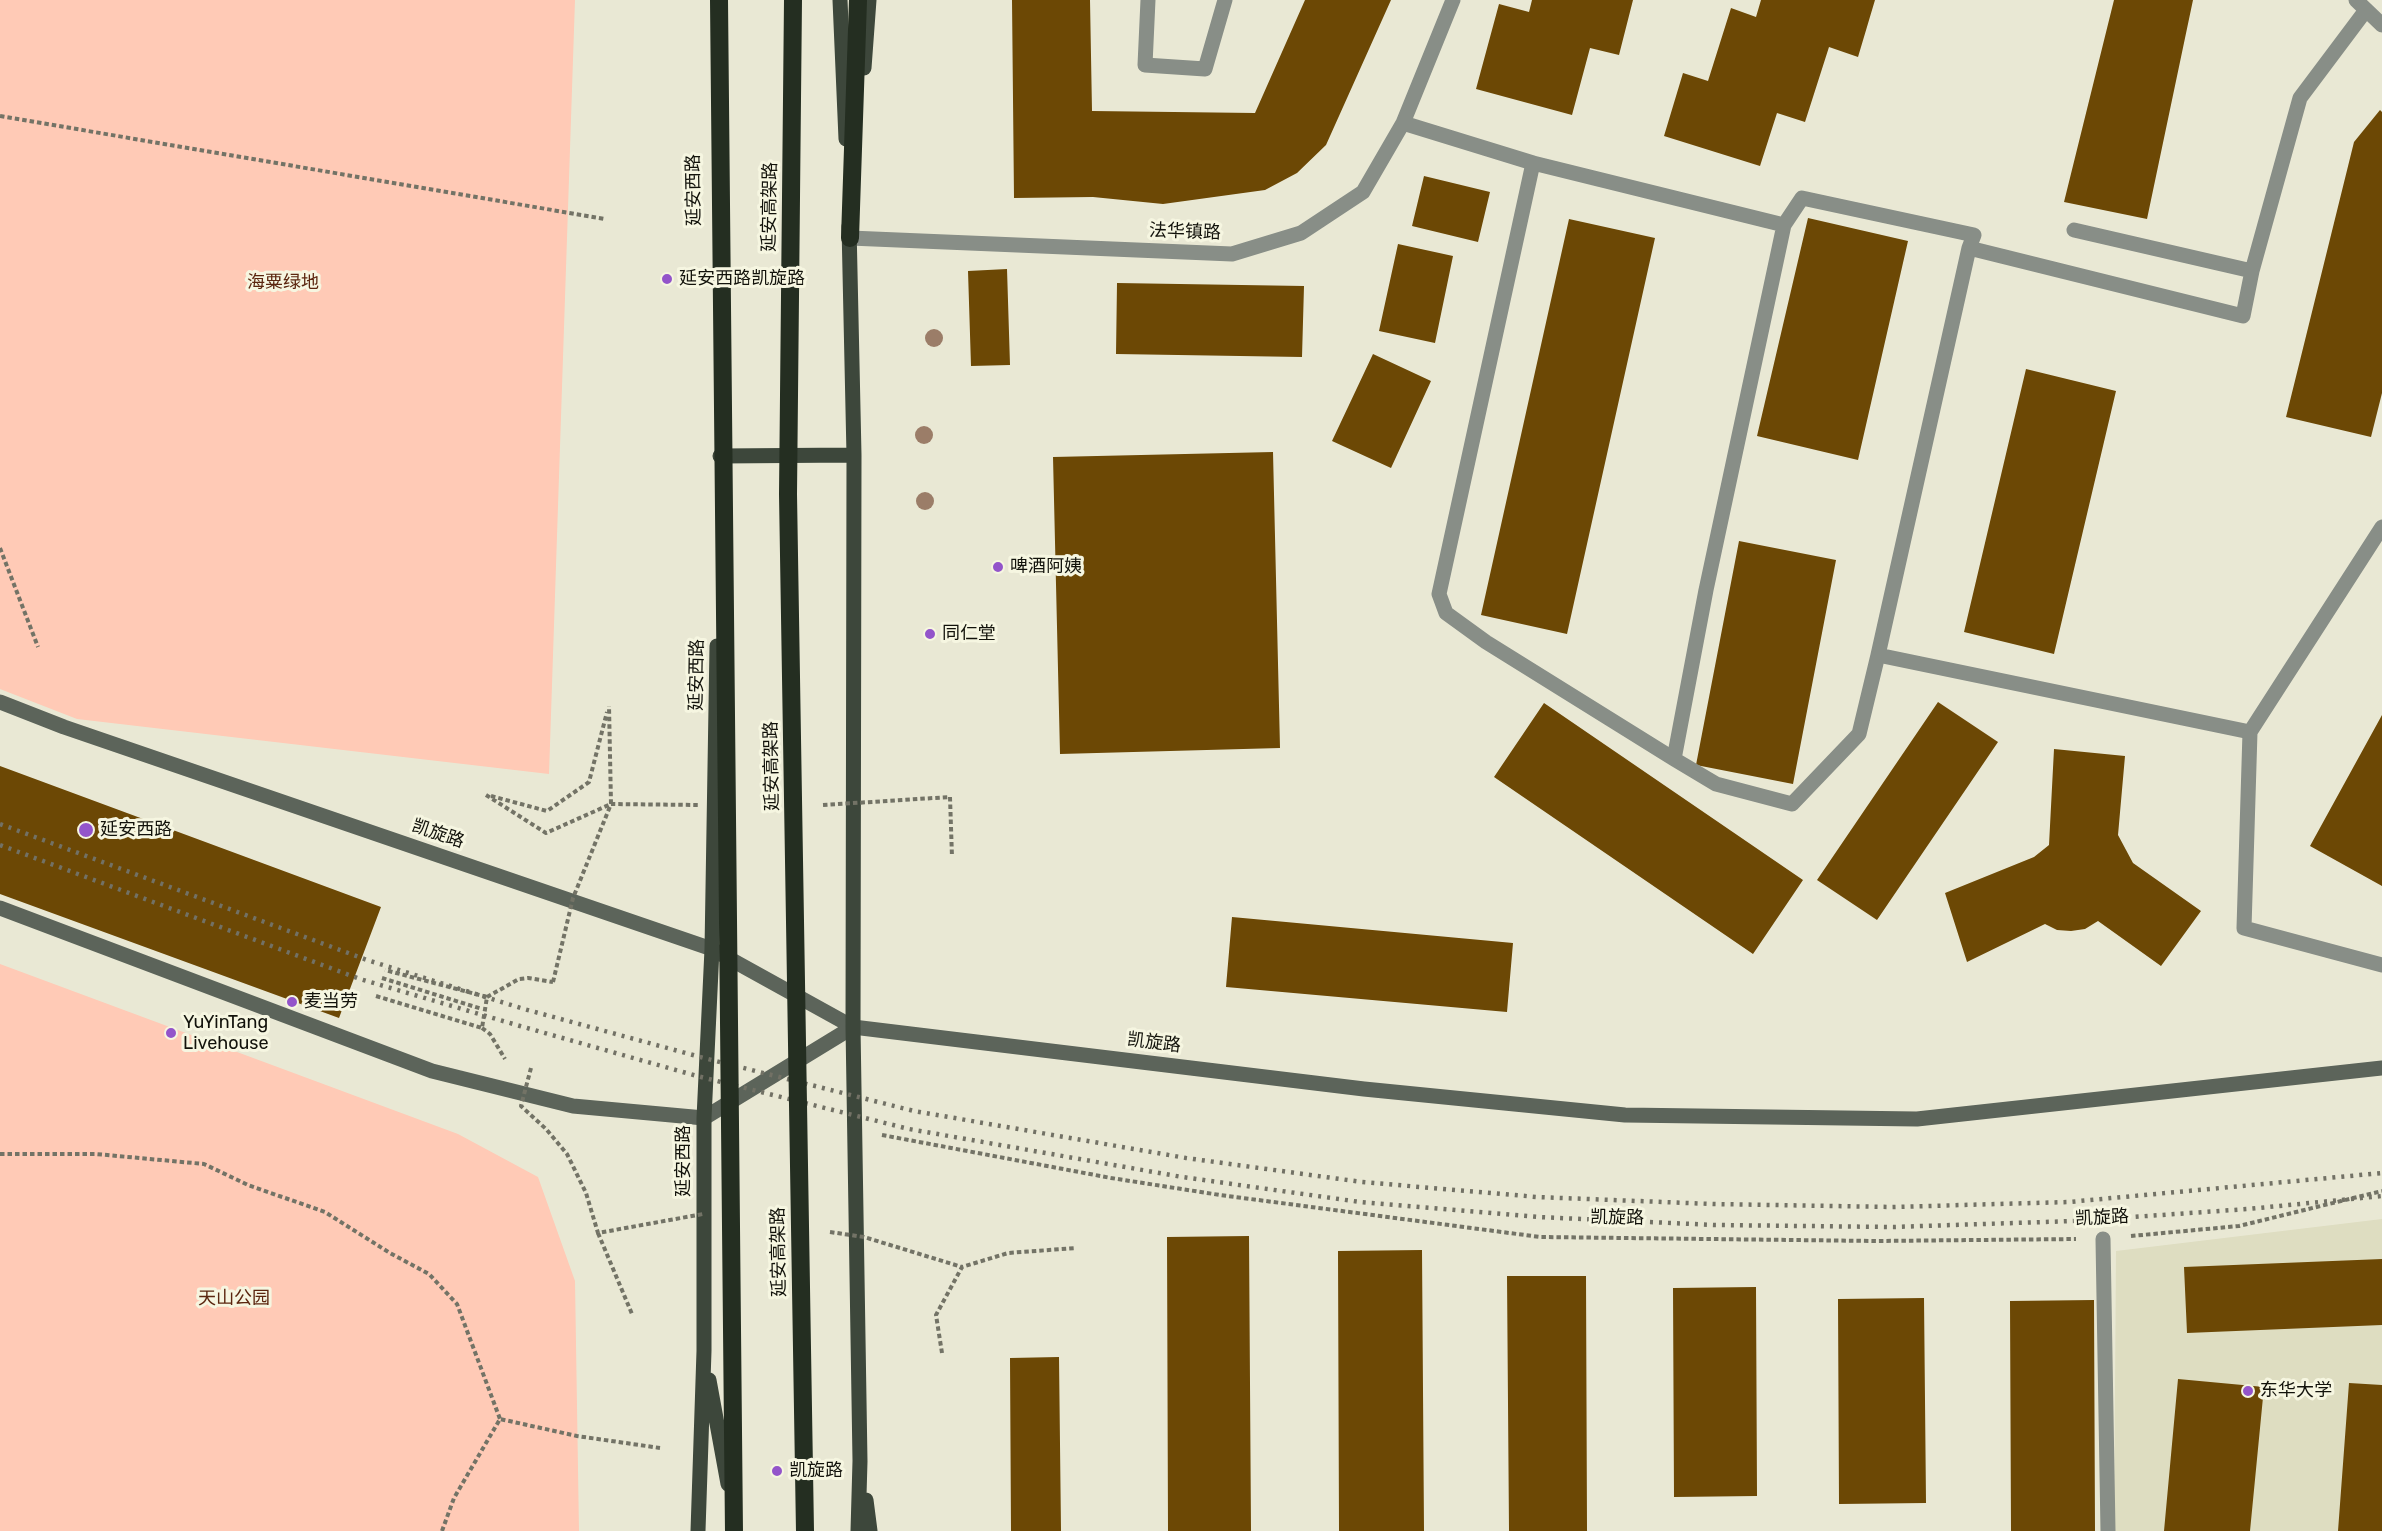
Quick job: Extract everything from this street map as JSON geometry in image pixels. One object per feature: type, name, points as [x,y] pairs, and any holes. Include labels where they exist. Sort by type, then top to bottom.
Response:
[{"type":"highway","points":[[719,0],[734,1531]]},
{"type":"highway","name":"延安高架路","points":[[793,0],[788,494],[805,1531]]},
{"type":"highway","points":[[850,238],[858,0]]},
{"type":"main road","name":"延安西路","points":[[698,1531],[704,1351],[704,1118],[712,949],[720,456],[710,0]]},
{"type":"main road","points":[[840,0],[850,238],[854,455],[854,1027],[860,1461],[858,1531]]},
{"type":"main road","points":[[850,238],[870,0]]},
{"type":"main road","points":[[720,456],[854,455]]},
{"type":"main road","name":"延安西路","points":[[704,1351],[734,1518],[734,1531]]},
{"type":"main road","points":[[860,1461],[870,1531]]},
{"type":"street","points":[[1148,0],[1145,65],[1205,69],[1225,0]]},
{"type":"street","name":"法华镇路","points":[[850,238],[1232,254],[1301,233],[1363,192],[1403,123],[1453,0]]},
{"type":"street","points":[[1969,248],[2243,316],[2252,271],[2300,98],[2361,5],[2382,25]]},
{"type":"street","points":[[1403,123],[1533,163],[1784,225]]},
{"type":"street","points":[[1533,163],[1439,594],[1446,613],[1486,642],[1674,759],[1716,784],[1792,804],[1859,734],[1969,248],[1974,235],[1802,198],[1784,225],[1706,590],[1674,759]]},
{"type":"street","points":[[2074,230],[2252,271]]},
{"type":"street","points":[[2382,527],[2250,732],[2244,928],[2382,965]]},
{"type":"street","points":[[1878,655],[2250,732]]},
{"type":"street","name":"凯旋路","points":[[0,702],[64,727],[712,949],[854,1027],[1364,1089],[1625,1115],[1917,1119],[2382,1068]]},
{"type":"street","points":[[0,908],[432,1071],[573,1106],[704,1118],[854,1027]]},
{"type":"street","points":[[2103,1239],[2108,1531]]},
{"type":"path","points":[[0,116],[605,219]]},
{"type":"path","points":[[0,548],[38,647]]},
{"type":"path","points":[[609,706],[610,804],[546,833],[486,795],[548,811],[589,782],[609,706]]},
{"type":"path","points":[[950,797],[952,857]]},
{"type":"path","points":[[385,970],[487,997],[519,979],[553,982]]},
{"type":"path","points":[[382,978],[482,1009]]},
{"type":"path","points":[[376,996],[482,1028],[490,1034],[503,1057],[512,1063]]},
{"type":"path","points":[[482,1028],[487,997]]},
{"type":"path","points":[[522,1065],[531,1068]]},
{"type":"path","name":"凯旋路","points":[[855,1130],[1100,1176],[1199,1192],[1540,1237],[1876,1241],[2103,1239],[2239,1226],[2382,1191]]},
{"type":"path","points":[[0,1154],[96,1154],[204,1164],[248,1185],[325,1212],[390,1253],[429,1274],[457,1304],[500,1419]]},
{"type":"path","points":[[598,1233],[632,1314]]},
{"type":"path","points":[[942,1353],[936,1315],[962,1267],[1008,1253],[1076,1248]]},
{"type":"path","points":[[500,1419],[577,1436],[660,1448]]},
{"type":"path","points":[[442,1531],[454,1498],[500,1419]]},
{"type":"shaded area","name":"东华大学","points":[[2382,1219],[2382,1531],[2114,1531],[2116,1251]]},
{"type":"green space","name":"海粟绿地","points":[[0,0],[575,0],[549,774],[77,719],[0,689]]},
{"type":"green space","name":"天山公园","points":[[0,964],[458,1134],[538,1177],[575,1281],[579,1531],[0,1531]]},
{"type":"building","points":[[1012,0],[1090,0],[1092,111],[1255,113],[1305,0],[1391,0],[1326,145],[1297,173],[1265,190],[1163,204],[1093,197],[1014,198]]},
{"type":"building","points":[[1532,0],[1633,0],[1619,55],[1590,48],[1572,115],[1476,89],[1499,4],[1529,12]]},
{"type":"building","points":[[1761,0],[1875,0],[1858,57],[1829,47],[1805,122],[1777,113],[1760,166],[1664,136],[1683,73],[1708,81],[1731,8],[1756,17]]},
{"type":"building","points":[[2114,0],[2193,0],[2147,219],[2064,202]]},
{"type":"building","points":[[2380,110],[2382,112],[2382,393],[2371,437],[2286,417],[2354,142]]},
{"type":"building","points":[[1424,176],[1490,192],[1478,242],[1412,226]]},
{"type":"building","points":[[1808,218],[1908,241],[1858,460],[1757,436]]},
{"type":"building","points":[[1569,219],[1655,238],[1567,634],[1481,615]]},
{"type":"building","points":[[1398,244],[1453,256],[1435,343],[1379,331]]},
{"type":"building","points":[[1007,269],[1010,365],[971,366],[968,271]]},
{"type":"building","points":[[1117,283],[1304,286],[1302,357],[1116,354]]},
{"type":"building","points":[[1373,354],[1431,381],[1391,468],[1332,441]]},
{"type":"building","points":[[2026,369],[2116,391],[2054,654],[1964,632]]},
{"type":"building","points":[[1273,452],[1280,748],[1060,754],[1053,457]]},
{"type":"building","points":[[1739,541],[1836,560],[1793,784],[1696,765]]},
{"type":"building","points":[[1938,702],[1998,742],[1877,920],[1817,880]]},
{"type":"building","points":[[1544,703],[1803,880],[1753,954],[1494,777]]},
{"type":"building","points":[[2382,715],[2382,886],[2310,846]]},
{"type":"building","points":[[2054,749],[2125,756],[2118,835],[2133,863],[2201,911],[2161,966],[2098,921],[2085,929],[2071,931],[2057,930],[2045,924],[1967,962],[1945,893],[2034,857],[2049,845]]},
{"type":"building","name":"延安西路","points":[[0,766],[381,907],[339,1018],[0,894]]},
{"type":"building","points":[[1232,917],[1513,943],[1507,1012],[1226,987]]},
{"type":"building","points":[[1249,1236],[1251,1531],[1168,1531],[1167,1237]]},
{"type":"building","points":[[1422,1250],[1424,1531],[1339,1531],[1338,1251]]},
{"type":"building","points":[[2382,1259],[2382,1325],[2187,1333],[2184,1267]]},
{"type":"building","points":[[1507,1276],[1586,1276],[1587,1531],[1509,1531]]},
{"type":"building","points":[[1756,1287],[1757,1496],[1674,1497],[1673,1288]]},
{"type":"building","points":[[1924,1298],[1926,1503],[1839,1504],[1838,1299]]},
{"type":"building","points":[[2094,1300],[2095,1531],[2011,1531],[2010,1301]]},
{"type":"building","points":[[1059,1357],[1061,1531],[1011,1531],[1010,1358]]},
{"type":"building","points":[[2178,1379],[2264,1387],[2250,1531],[2164,1531]]},
{"type":"building","points":[[2349,1383],[2382,1385],[2382,1531],[2338,1531]]},
{"type":"railway","points":[[0,824],[367,960],[524,1009],[704,1058],[914,1111],[1186,1158],[1362,1182],[1537,1197],[1713,1204],[1892,1207],[2069,1202],[2382,1173]]},
{"type":"railway","points":[[0,845],[360,979],[697,1076],[909,1129],[1182,1177],[1360,1202],[1538,1217],[1715,1225],[1893,1227],[2074,1221],[2248,1209],[2382,1196]]},
{"type":"place","name":"延安西路凯旋路","points":[[667,279]]},
{"type":"place","name":"啤酒阿姨","points":[[998,567]]},
{"type":"place","name":"同仁堂","points":[[930,634]]},
{"type":"place","name":"延安西路","points":[[86,830]]},
{"type":"place","name":"麦当劳","points":[[292,1002]]},
{"type":"place","name":"YuYinTang Livehouse","points":[[171,1033]]},
{"type":"place","name":"东华大学","points":[[2248,1391]]},
{"type":"place","name":"凯旋路","points":[[777,1471]]}]
